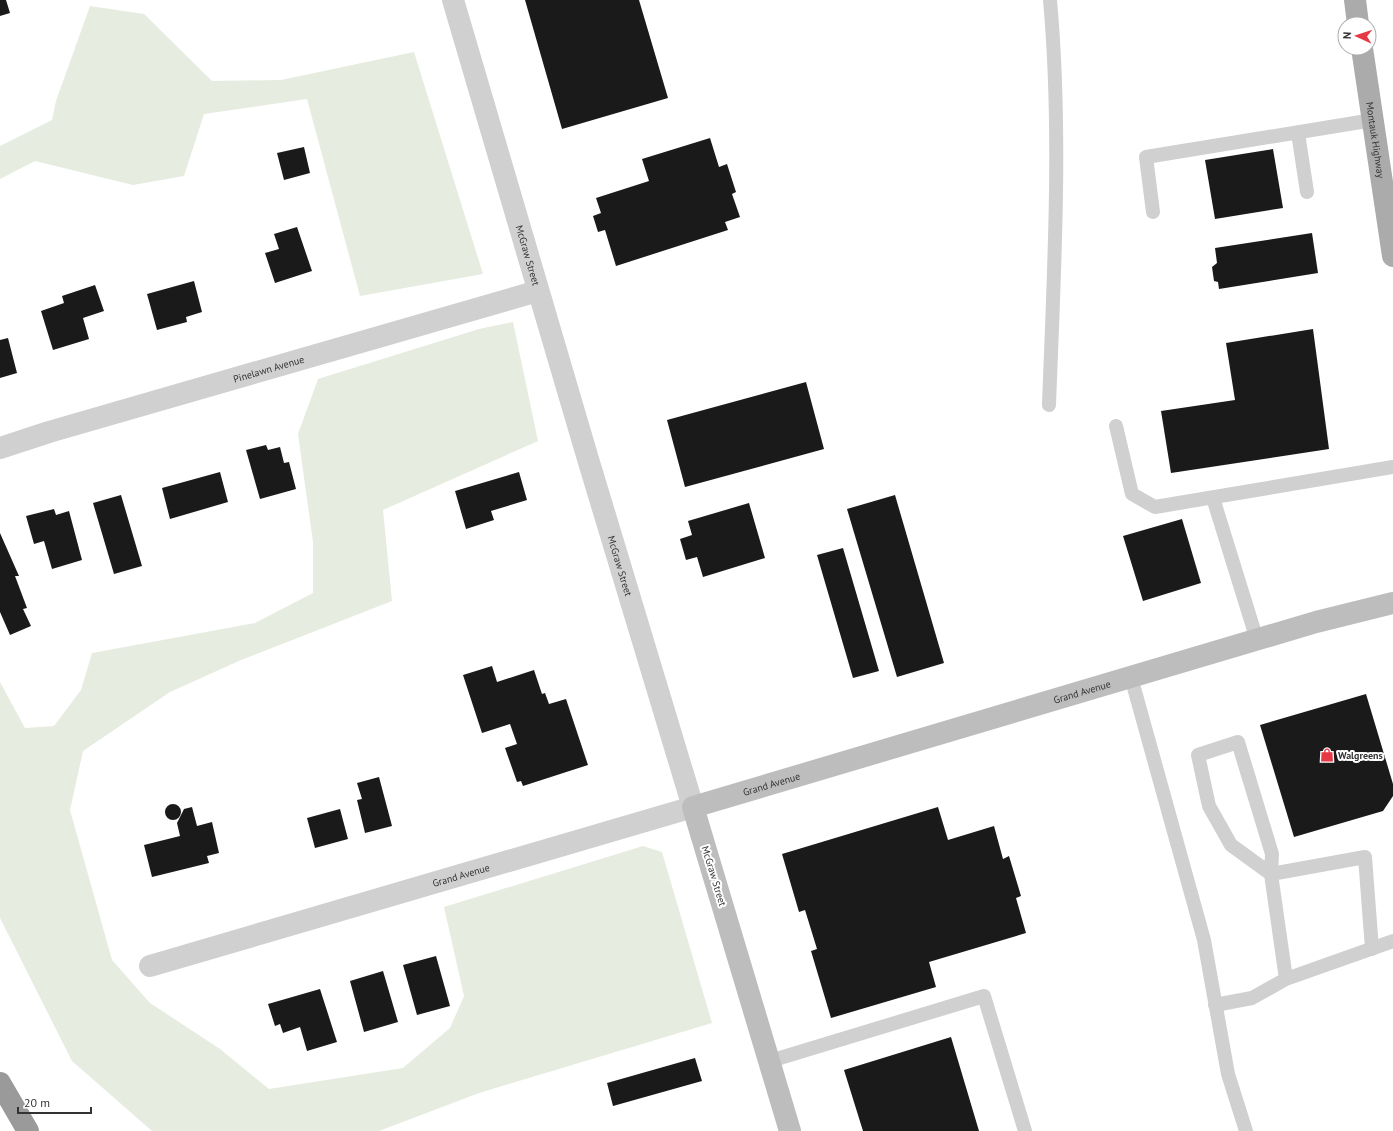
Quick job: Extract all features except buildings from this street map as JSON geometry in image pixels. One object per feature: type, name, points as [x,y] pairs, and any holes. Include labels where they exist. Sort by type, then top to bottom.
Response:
[{"type":"highway","points":[[0,1083],[28,1131]]},
{"type":"main road","points":[[1354,0],[1357,16]]},
{"type":"main road","name":"Montauk Highway","points":[[1363,56],[1391,230],[1393,256]]},
{"type":"main road","name":"Grand Avenue","points":[[693,807],[1257,640],[1393,603]]},
{"type":"main road","name":"McGraw Street","points":[[693,807],[790,1131]]},
{"type":"street","name":"McGraw Street","points":[[453,0],[538,291],[693,807]]},
{"type":"street","name":"Pinelawn Avenue","points":[[0,448],[49,432],[538,291]]},
{"type":"street","name":"Grand Avenue","points":[[150,966],[693,807]]},
{"type":"lane","points":[[1049,405],[1055,244],[1055,52],[1050,0]]},
{"type":"lane","points":[[1153,212],[1146,158],[1373,120]]},
{"type":"lane","points":[[1298,133],[1307,192]]},
{"type":"lane","points":[[1116,426],[1132,494],[1155,507],[1393,467]]},
{"type":"lane","points":[[1213,498],[1257,640]]},
{"type":"lane","points":[[1131,677],[1204,940],[1228,1074],[1246,1131]]},
{"type":"lane","points":[[1286,980],[1271,874],[1272,854],[1238,742],[1198,756],[1208,806],[1231,845],[1271,874],[1365,857],[1372,949]]},
{"type":"lane","points":[[1215,1006],[1252,998],[1286,980],[1393,941]]},
{"type":"lane","points":[[770,1061],[984,996],[1025,1131]]},
{"type":"shaded area","points":[[90,6],[144,14],[212,81],[281,80],[414,52],[483,274],[360,296],[307,99],[204,114],[184,176],[133,185],[35,161],[0,179],[0,146],[52,120],[56,101]]},
{"type":"shaded area","points":[[513,322],[538,441],[383,510],[392,601],[241,660],[170,692],[83,751],[70,810],[112,960],[150,1003],[220,1049],[269,1089],[403,1068],[450,1028],[464,996],[444,907],[643,846],[662,852],[712,1023],[479,1093],[379,1131],[152,1131],[72,1061],[0,918],[0,682],[25,728],[54,726],[81,690],[92,653],[255,623],[313,593],[313,542],[298,434],[318,379],[479,329]]},
{"type":"place","name":"Walgreens","points":[[1327,755]]}]
